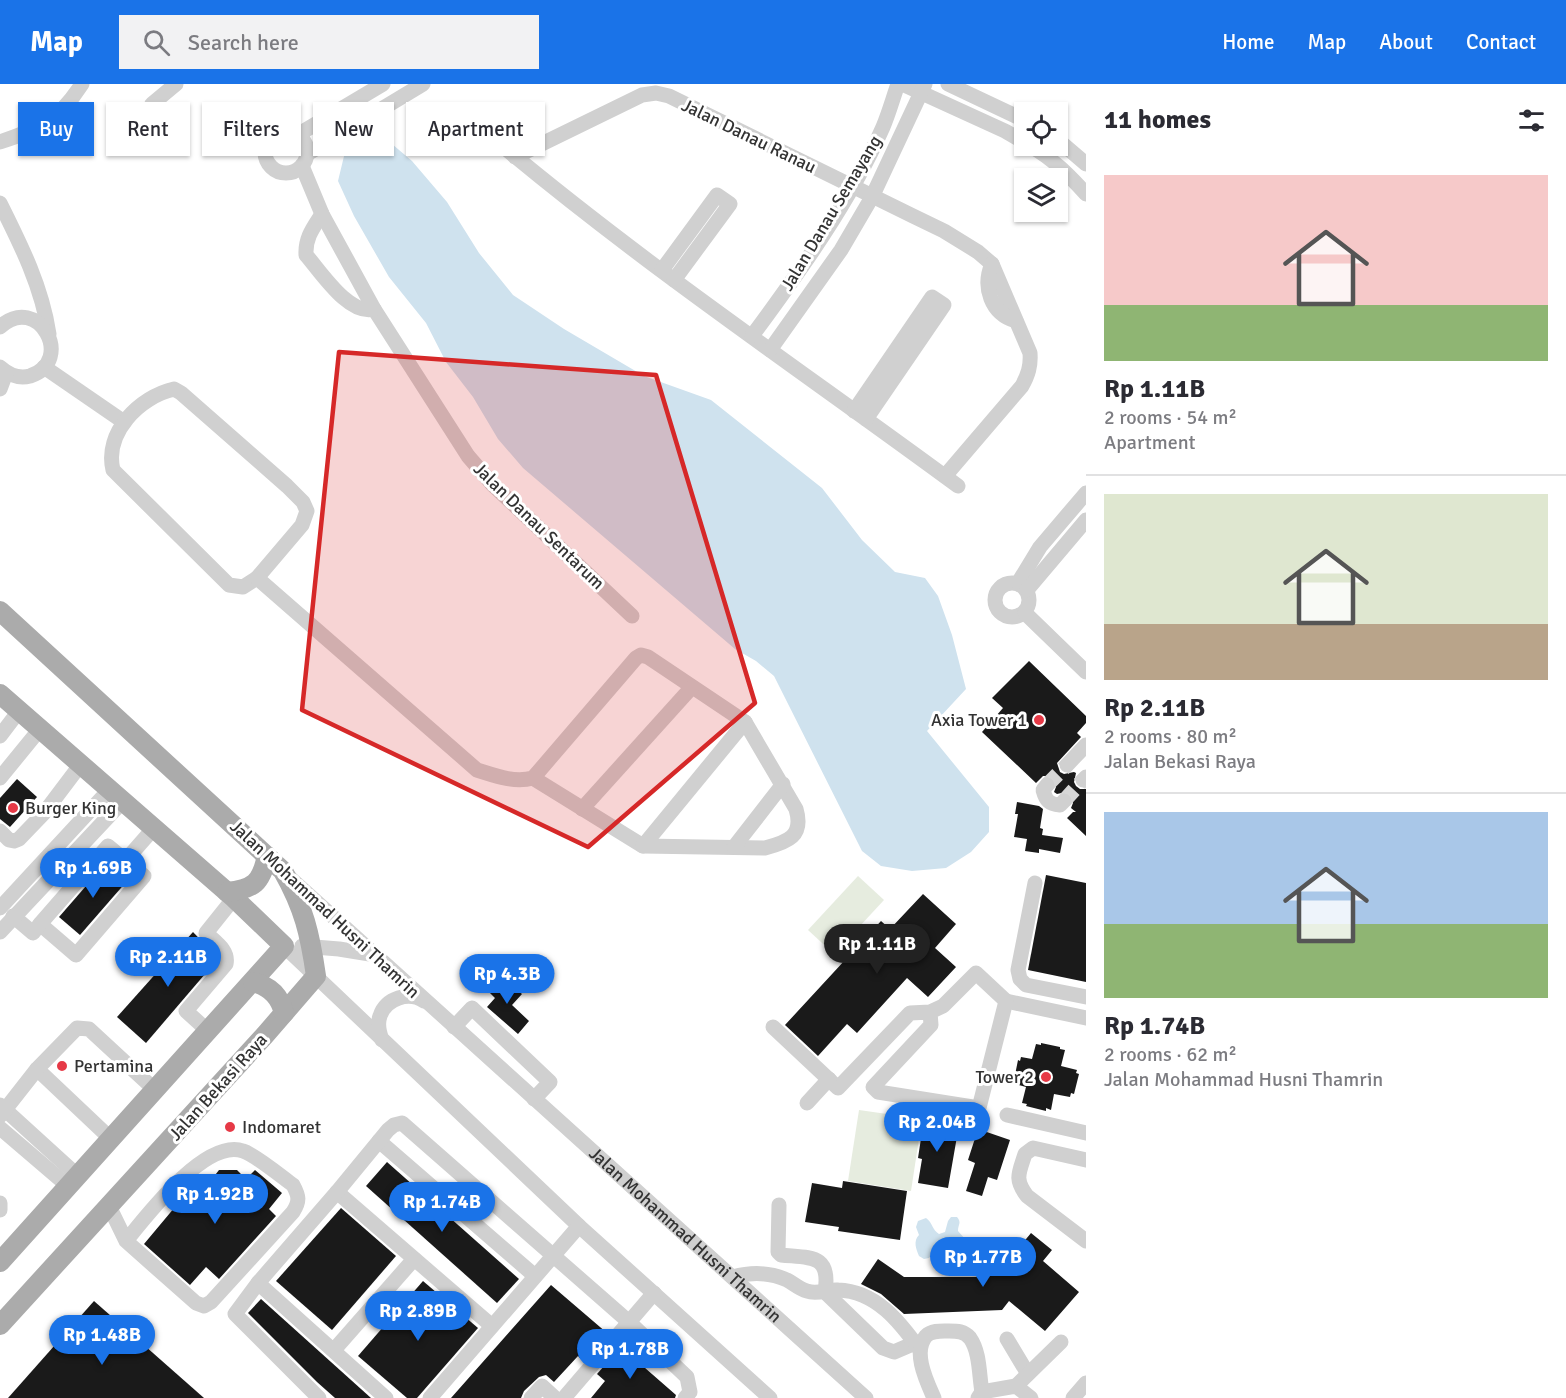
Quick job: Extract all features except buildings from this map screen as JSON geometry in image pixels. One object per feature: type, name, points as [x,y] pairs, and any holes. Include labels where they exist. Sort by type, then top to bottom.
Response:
[{"type":"main road","name":"Jalan Mohammad Husni Thamrin","points":[[0,611],[283,871]]},
{"type":"main road","points":[[0,694],[231,895],[284,946],[0,1262]]},
{"type":"main road","points":[[231,895],[254,885],[263,872],[267,856]]},
{"type":"main road","points":[[283,871],[296,894],[306,920],[316,976]]},
{"type":"main road","name":"Jalan Bekasi Raya","points":[[0,1325],[285,1013],[316,976]]},
{"type":"main road","points":[[253,982],[270,989],[282,1004],[285,1013]]},
{"type":"street","points":[[0,142],[46,124],[66,108],[82,84]]},
{"type":"street","points":[[154,102],[176,84]]},
{"type":"street","points":[[301,133],[383,84]]},
{"type":"street","points":[[266,156],[266,160],[275,171],[289,173],[305,160],[423,84]]},
{"type":"street","points":[[900,84],[923,88],[1014,136]]},
{"type":"street","name":"Jalan Danau Semayang","points":[[752,336],[800,272],[852,187],[883,127],[900,84]]},
{"type":"street","points":[[948,84],[1014,115]]},
{"type":"street","name":"Jalan Danau Semayang","points":[[770,350],[841,250],[872,197],[923,88]]},
{"type":"street","name":"Jalan Danau Ranau","points":[[514,157],[642,95],[657,93],[669,96],[872,197]]},
{"type":"street","points":[[301,137],[306,143],[305,160]]},
{"type":"street","points":[[1068,149],[1086,164]]},
{"type":"street","points":[[1046,156],[1071,177],[1086,194]]},
{"type":"street","points":[[514,157],[668,275],[958,486]]},
{"type":"street","name":"Jalan Danau Sentarum","points":[[305,160],[322,214],[374,309],[468,456],[494,485],[632,616]]},
{"type":"street","points":[[717,195],[730,204],[668,275],[717,195]]},
{"type":"street","points":[[872,197],[944,231],[978,252],[992,264],[988,279],[989,291],[995,308],[1008,319],[1016,321],[1030,353],[1029,374],[1022,386],[945,476]]},
{"type":"street","points":[[0,203],[26,254],[41,298],[52,346],[50,357],[36,374],[16,377],[3,370],[0,389]]},
{"type":"street","points":[[322,214],[308,237],[305,245],[306,255],[350,304],[365,310],[374,309]]},
{"type":"street","points":[[932,297],[944,305],[860,415],[932,297]]},
{"type":"street","points":[[4,319],[33,320],[43,326],[49,335]]},
{"type":"street","points":[[44,367],[124,422]]},
{"type":"street","points":[[174,389],[181,393],[303,502],[307,511],[302,525],[257,578],[243,587],[229,585],[113,470],[110,459],[113,443],[124,422],[140,404],[164,391],[174,389]]},
{"type":"street","points":[[1022,587],[1040,547],[1086,493]]},
{"type":"street","points":[[1022,587],[1086,520]]},
{"type":"street","points":[[257,578],[477,770],[521,781],[533,778],[636,658],[641,655],[648,657],[745,722],[783,784],[798,817],[798,828],[792,838],[765,848],[643,846],[533,778]]},
{"type":"street","points":[[1005,584],[1022,587],[1030,602],[1025,613],[1014,618],[1002,615],[995,604],[996,592],[1005,584]]},
{"type":"street","points":[[1025,613],[1086,672]]},
{"type":"street","points":[[582,809],[692,687]]},
{"type":"street","points":[[0,736],[19,711]]},
{"type":"street","points":[[643,846],[745,722]]},
{"type":"street","points":[[0,778],[40,729]]},
{"type":"street","points":[[1067,765],[1086,745]]},
{"type":"street","points":[[0,831],[9,840],[19,839],[44,813],[81,764]]},
{"type":"street","points":[[734,848],[783,784]]},
{"type":"street","points":[[1047,785],[1043,790],[1045,798],[1051,804],[1060,806],[1064,801]]},
{"type":"street","points":[[0,908],[116,795]]},
{"type":"street","points":[[0,932],[116,795]]},
{"type":"street","points":[[125,861],[154,828]]},
{"type":"street","points":[[13,916],[33,933],[40,924],[108,846],[144,876],[76,955],[40,924]]},
{"type":"street","name":"Jalan Mohammad Husni Thamrin","points":[[283,871],[866,1398]]},
{"type":"street","points":[[1035,883],[1018,970],[1020,979],[1026,984],[1086,997]]},
{"type":"street","points":[[208,1031],[186,1011],[226,964],[225,952],[206,933],[231,895]]},
{"type":"street","points":[[284,946],[312,946],[376,955]]},
{"type":"street","points":[[284,946],[579,1226],[770,1398]]},
{"type":"street","points":[[773,1027],[838,1088],[910,1012],[930,1012],[943,1006],[976,973],[1006,1001],[1086,1018]]},
{"type":"street","points":[[382,1040],[378,1028],[380,1017],[386,1006],[395,999],[407,996],[419,998],[429,1004]]},
{"type":"street","points":[[930,1012],[931,1025],[873,1087],[878,1092],[979,1108],[1006,1001]]},
{"type":"street","points":[[454,1027],[472,1008],[550,1082],[534,1099]]},
{"type":"street","points":[[73,1181],[1,1110],[77,1028],[86,1027],[154,1089]]},
{"type":"street","points":[[38,1069],[111,1139]]},
{"type":"street","points":[[807,1103],[829,1079]]},
{"type":"street","points":[[1007,1114],[1086,1133]]},
{"type":"street","points":[[320,1398],[235,1317],[236,1311],[379,1141],[394,1125],[402,1123],[629,1322],[687,1377],[690,1392],[685,1398]]},
{"type":"street","points":[[0,1128],[73,1181]]},
{"type":"street","points":[[379,1141],[535,1276]]},
{"type":"street","points":[[1086,1160],[1033,1148],[1024,1154],[1017,1180],[1019,1187],[1027,1196],[1086,1241]]},
{"type":"street","points":[[108,1206],[126,1241],[196,1303],[204,1306],[211,1302],[292,1212],[299,1203],[298,1193],[293,1185],[244,1151],[225,1150],[208,1158],[186,1175],[126,1241]]},
{"type":"street","points":[[337,1192],[492,1326]]},
{"type":"street","points":[[0,1203],[0,1210]]},
{"type":"street","points":[[779,1205],[778,1252],[781,1255],[818,1260],[825,1268],[827,1278],[825,1292]]},
{"type":"street","points":[[430,1398],[579,1226]]},
{"type":"street","points":[[334,1350],[414,1259]]},
{"type":"street","points":[[733,1277],[750,1273],[765,1274],[786,1280],[807,1292],[839,1290],[852,1292],[874,1301],[890,1313],[918,1347],[924,1374],[934,1398]]},
{"type":"street","points":[[258,1283],[386,1398]]},
{"type":"street","points":[[825,1292],[888,1351],[918,1347],[926,1336],[934,1332],[959,1330],[966,1334],[976,1349],[980,1395],[1016,1386],[1061,1342]]},
{"type":"street","points":[[564,1398],[654,1293]]},
{"type":"street","points":[[1007,1339],[1028,1374]]},
{"type":"street","points":[[1073,1398],[1086,1384]]},
{"type":"street","points":[[531,1398],[542,1386],[555,1398]]},
{"type":"street","points":[[1016,1386],[1031,1398]]},
{"type":"highlighted area","points":[[339,352],[656,375],[755,703],[588,847],[302,710]]},
{"type":"shaded area","points":[[858,876],[884,900],[834,954],[808,930]]},
{"type":"shaded area","points":[[859,1110],[922,1119],[911,1191],[848,1181]]},
{"type":"water","points":[[394,146],[412,161],[447,202],[479,253],[513,295],[564,329],[644,376],[711,400],[822,488],[862,540],[895,572],[925,578],[938,596],[952,635],[966,689],[927,731],[989,807],[989,832],[971,852],[946,868],[912,871],[881,866],[862,851],[774,676],[756,661],[735,649],[523,468],[498,439],[473,397],[446,362],[426,323],[389,277],[354,216],[338,181],[344,156],[394,156]]},
{"type":"water","points":[[951,1217],[957,1217],[959,1221],[958,1231],[965,1239],[965,1248],[957,1250],[941,1243],[929,1258],[924,1259],[919,1256],[916,1245],[919,1235],[916,1227],[918,1221],[926,1218],[939,1234],[945,1232]]},
{"type":"tunnel","points":[[1047,785],[1067,765]]},
{"type":"tunnel","points":[[1064,801],[1083,780]]},
{"type":"place","name":"Axia Tower 1","points":[[1039,720]]},
{"type":"place","name":"Burger King","points":[[13,808]]},
{"type":"place","name":"Pertamina","points":[[62,1066]]},
{"type":"place","name":"Tower 2","points":[[1046,1077]]},
{"type":"place","name":"Indomaret","points":[[230,1127]]}]
